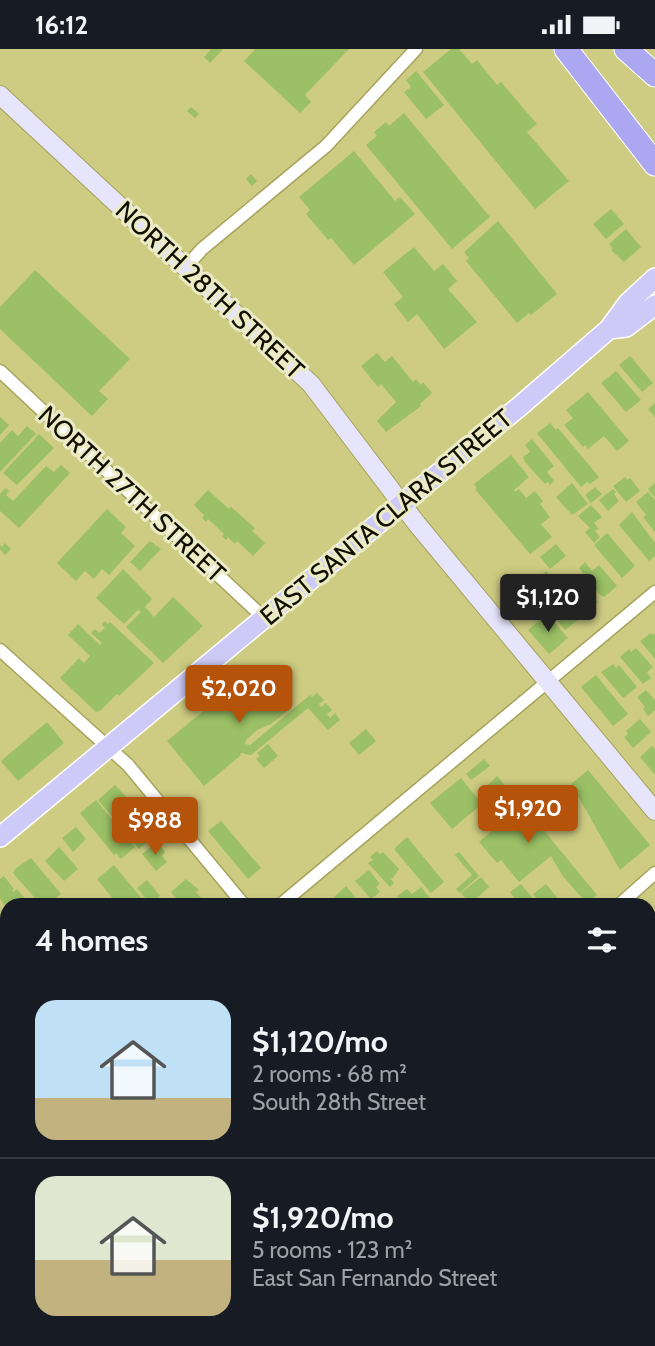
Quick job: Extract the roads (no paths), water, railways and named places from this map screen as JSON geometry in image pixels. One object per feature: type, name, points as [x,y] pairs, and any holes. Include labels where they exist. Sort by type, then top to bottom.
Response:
[{"type":"highway","points":[[566,49],[655,164]]},
{"type":"highway","points":[[626,49],[655,75]]},
{"type":"main road","name":"EAST SANTA CLARA STREET","points":[[0,838],[520,406],[609,329],[628,303],[655,278]]},
{"type":"main road","name":"EAST SANTA CLARA STREET","points":[[609,329],[626,327],[655,305]]},
{"type":"street","points":[[185,268],[198,253],[326,146],[416,49]]},
{"type":"street","name":"NORTH 28TH STREET","points":[[0,95],[311,384],[401,503],[655,811]]},
{"type":"street","name":"NORTH 27TH STREET","points":[[0,371],[264,618]]},
{"type":"street","points":[[288,898],[655,592]]},
{"type":"street","points":[[0,650],[128,765],[238,898]]},
{"type":"street","points":[[627,898],[655,873]]}]
